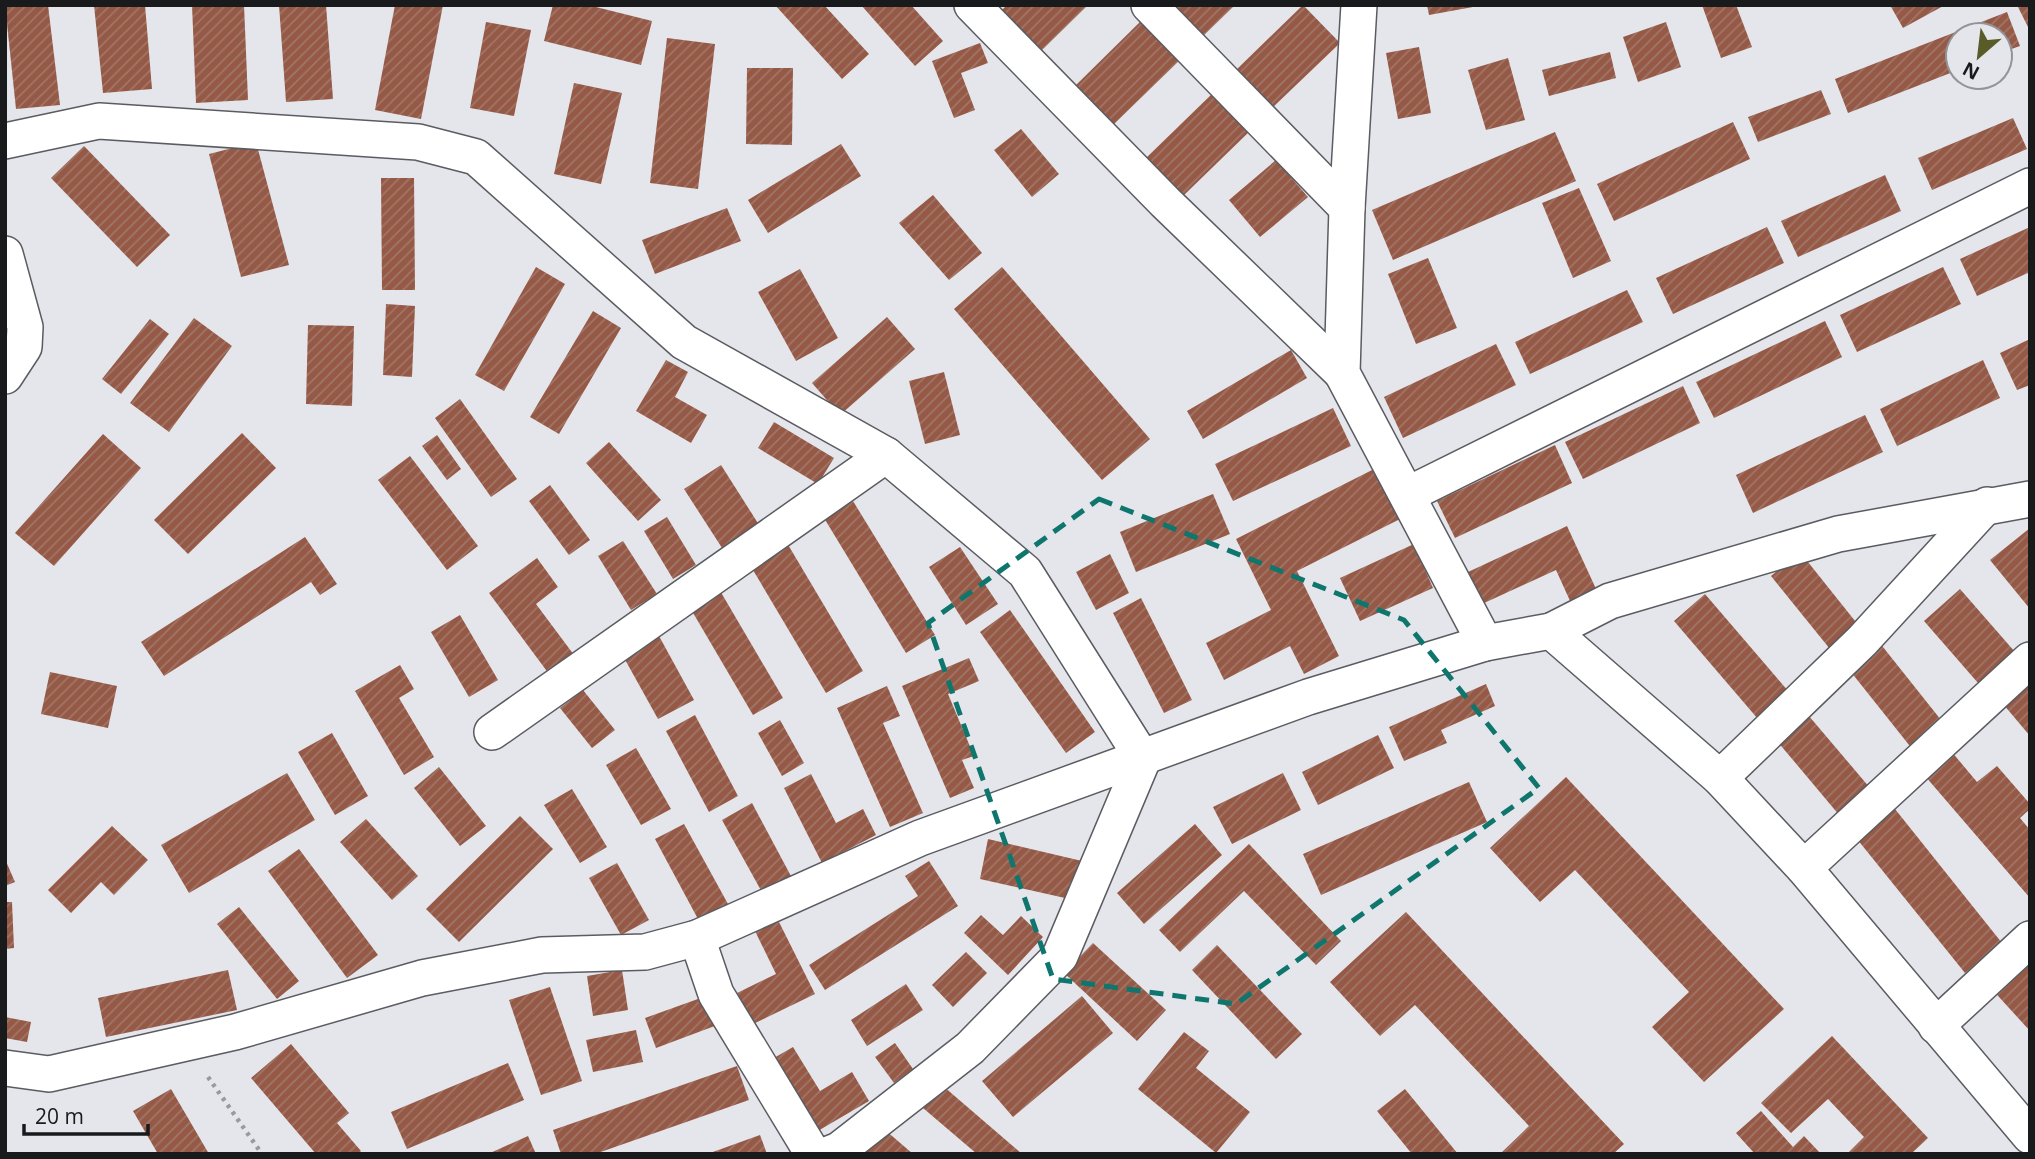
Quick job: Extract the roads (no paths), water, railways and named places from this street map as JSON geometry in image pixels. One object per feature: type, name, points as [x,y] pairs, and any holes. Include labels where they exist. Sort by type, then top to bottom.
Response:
[{"type":"street","points":[[972,5],[1165,202],[1342,373],[1485,643]]},
{"type":"street","points":[[1149,5],[1347,208]]},
{"type":"street","points":[[1342,373],[1347,208],[1359,5]]},
{"type":"street","points":[[5,141],[99,121],[418,142],[476,157],[684,342],[886,456],[1026,572],[1143,759]]},
{"type":"street","points":[[1407,495],[2030,186]]},
{"type":"street","points":[[5,254],[25,327],[24,347],[5,376]]},
{"type":"street","points":[[492,732],[886,456]]},
{"type":"street","points":[[5,1068],[49,1074],[186,1045],[422,978],[542,955],[645,952],[697,938],[920,838],[1143,759],[1308,696],[1485,643],[1552,631],[1610,601],[1838,534],[2030,499]]},
{"type":"street","points":[[1720,778],[1862,642],[1987,505]]},
{"type":"street","points":[[1552,631],[1720,778],[1804,868],[2030,1136]]},
{"type":"street","points":[[1804,868],[2030,660]]},
{"type":"street","points":[[829,1154],[839,1150],[970,1048],[1060,956],[1143,759]]},
{"type":"street","points":[[697,938],[716,994],[813,1154]]},
{"type":"street","points":[[1936,1026],[2030,939]]}]
